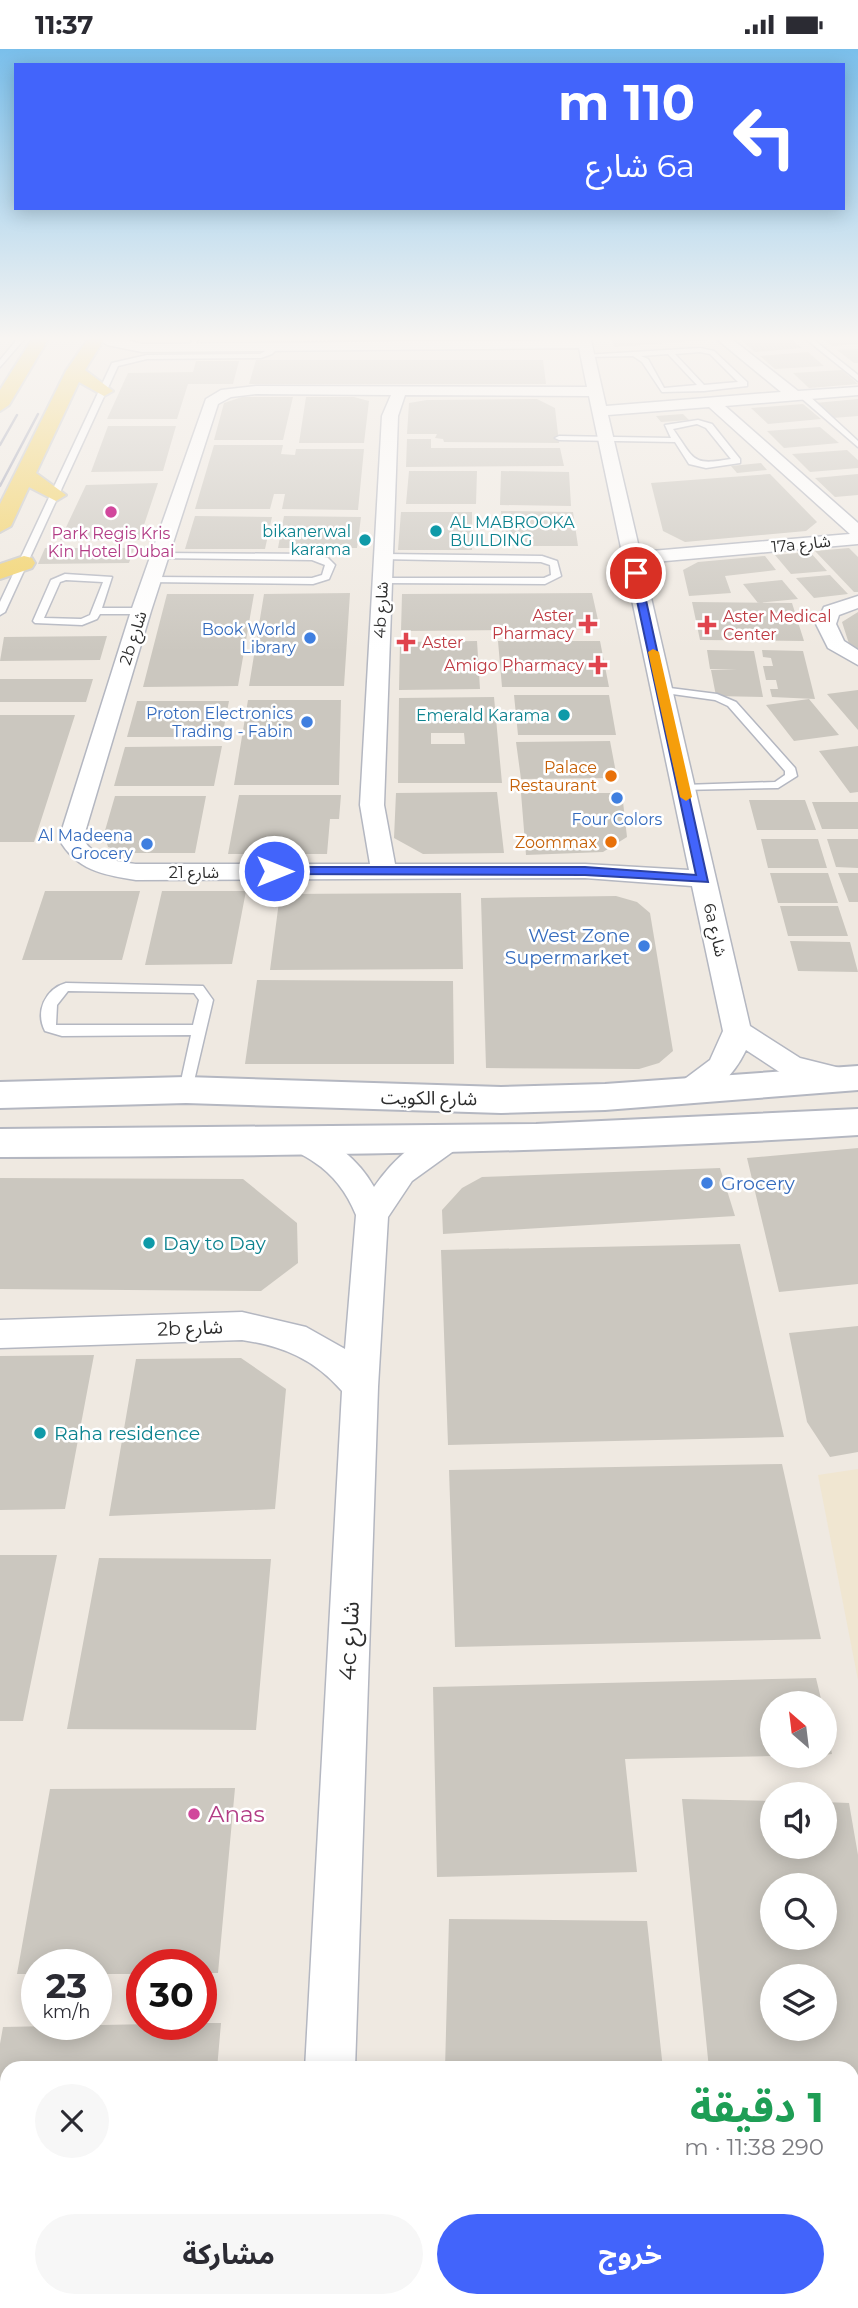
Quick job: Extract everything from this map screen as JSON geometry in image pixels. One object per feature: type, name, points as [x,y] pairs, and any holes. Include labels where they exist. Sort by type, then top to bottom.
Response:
[{"type":"main road","points":[[0,526],[41,441]]},
{"type":"main road","points":[[25,475],[56,495]]},
{"type":"main road","points":[[0,572],[23,563]]},
{"type":"main road","name":"شارع الكويت","points":[[0,1095],[186,1090],[501,1100],[688,1091],[852,1079]]},
{"type":"main road","points":[[211,1143],[200,1137],[195,1127],[197,1117],[205,1107],[231,1098],[289,1094]]},
{"type":"main road","points":[[0,1143],[444,1142],[696,1133],[858,1122]]},
{"type":"street","name":"2b شارع","points":[[97,865],[76,849],[71,839],[72,829],[198,441]]},
{"type":"street","name":"4b شارع","points":[[384,870],[372,804],[389,441]]},
{"type":"street","name":"6a شارع","points":[[607,441],[737,1031]]},
{"type":"street","points":[[757,441],[856,537]]},
{"type":"street","name":"17a شارع","points":[[632,554],[744,550],[856,537]]},
{"type":"street","points":[[858,603],[831,611],[826,624],[835,644],[858,659]]},
{"type":"street","name":"4b شارع","points":[[357,870],[362,831],[372,804]]},
{"type":"street","name":"شارع 21","points":[[97,865],[136,872],[384,870],[702,873]]},
{"type":"street","points":[[688,1091],[723,1067],[731,1056],[737,1031],[791,1066],[852,1079]]},
{"type":"street","points":[[303,1141],[341,1163],[365,1196],[372,1215]]},
{"type":"street","points":[[372,1215],[401,1173],[444,1142]]},
{"type":"street","name":"4c شارع","points":[[330,2061],[360,1387],[372,1215]]},
{"type":"street","name":"2b شارع","points":[[0,1334],[242,1326],[273,1329],[300,1337],[324,1349],[344,1366],[360,1387]]},
{"type":"lane","points":[[0,612],[80,441]]},
{"type":"lane","points":[[677,441],[696,464],[727,465],[737,461],[721,441]]},
{"type":"lane","points":[[151,580],[313,581],[326,577],[330,565],[325,560],[312,557],[159,556]]},
{"type":"lane","points":[[382,580],[545,581],[556,576],[554,563],[542,559],[383,557]]},
{"type":"lane","points":[[61,577],[109,579],[96,611],[93,619],[86,621],[37,620],[56,580],[61,577]]},
{"type":"lane","points":[[96,611],[141,611]]},
{"type":"lane","points":[[662,689],[716,697],[732,703],[791,770],[786,781],[768,786],[684,788]]},
{"type":"lane","points":[[186,1090],[199,1030],[205,996],[192,988],[66,987],[56,992],[47,1020],[50,1028],[62,1031],[199,1030]]},
{"type":"shaded area","points":[[858,1469],[858,1680],[818,1475]]},
{"type":"building","points":[[102,441],[172,441],[163,471],[91,472]]},
{"type":"building","points":[[299,441],[364,441],[364,443]]},
{"type":"building","points":[[407,441],[431,441],[431,448],[560,448],[564,466],[406,467]]},
{"type":"building","points":[[559,441],[559,443],[444,442]]},
{"type":"building","points":[[777,441],[839,443],[784,448]]},
{"type":"building","points":[[214,445],[283,445],[281,454],[295,455],[296,449],[364,449],[358,510],[282,509],[285,494],[274,494],[270,509],[195,509]]},
{"type":"building","points":[[847,450],[858,460],[858,468],[810,472],[792,454]]},
{"type":"building","points":[[761,463],[767,470],[737,473],[731,466]]},
{"type":"building","points":[[409,471],[477,471],[476,504],[406,504]]},
{"type":"building","points":[[501,471],[569,472],[571,506],[500,505]]},
{"type":"building","points":[[770,474],[817,522],[806,531],[685,542],[663,531],[651,483]]},
{"type":"building","points":[[858,474],[858,495],[835,497],[815,478]]},
{"type":"building","name":"Park Regis Kris Kin Hotel Dubai","points":[[158,483],[139,540],[60,540],[86,485]]},
{"type":"building","points":[[501,511],[573,512],[578,546],[503,546]]},
{"type":"building","name":"AL MABROOKA BUILDING","points":[[401,512],[472,512],[472,550],[398,550]]},
{"type":"building","points":[[195,516],[272,517],[265,549],[185,549]]},
{"type":"building","points":[[284,516],[361,517],[357,548],[278,548]]},
{"type":"building","points":[[45,548],[134,548],[129,563],[38,564]]},
{"type":"building","points":[[849,548],[858,557],[858,592],[854,592],[815,551]]},
{"type":"building","points":[[810,552],[827,571],[791,574],[775,555]]},
{"type":"building","points":[[765,556],[776,570],[725,576],[731,593],[689,596],[683,570],[698,562]]},
{"type":"building","points":[[830,575],[848,594],[814,598],[796,578]]},
{"type":"building","points":[[782,580],[798,599],[758,603],[743,584]]},
{"type":"building","points":[[350,593],[344,686],[249,686],[264,594]]},
{"type":"building","points":[[592,593],[600,629],[401,631],[402,594]]},
{"type":"building","points":[[167,594],[254,594],[238,686],[143,687]]},
{"type":"building","points":[[692,602],[792,603],[804,641],[700,640]]},
{"type":"building","points":[[858,612],[858,652],[851,650],[842,622]]},
{"type":"building","points":[[107,636],[100,660],[0,661],[4,637]]},
{"type":"building","points":[[477,641],[480,689],[399,690],[400,642]]},
{"type":"building","points":[[498,641],[600,641],[609,687],[502,687]]},
{"type":"building","points":[[707,650],[754,651],[763,697],[716,696],[711,670],[737,670],[710,669]]},
{"type":"building","points":[[762,650],[803,651],[815,699],[772,697],[770,689],[778,689],[776,680],[766,680],[763,666],[773,666],[771,658],[763,657]]},
{"type":"building","points":[[0,679],[93,679],[86,702],[0,702]]},
{"type":"building","points":[[858,690],[858,730],[827,694]]},
{"type":"building","name":"Emerald Karama","points":[[514,695],[609,695],[616,735],[518,735]]},
{"type":"building","points":[[494,697],[502,783],[398,783],[399,698]],"holes":[[[431,733],[464,733],[465,744],[431,744]]]},
{"type":"building","points":[[809,699],[839,735],[794,741],[766,705]]},
{"type":"building","points":[[248,700],[341,700],[339,785],[234,785]]},
{"type":"building","points":[[137,701],[229,701],[222,737],[127,737]]},
{"type":"building","points":[[0,715],[75,715],[34,842],[0,842]]},
{"type":"building","points":[[610,741],[617,778],[521,779],[516,742]]},
{"type":"building","points":[[222,746],[214,786],[114,786],[125,747]]},
{"type":"building","points":[[858,746],[858,792],[850,793],[819,751]]},
{"type":"building","points":[[497,792],[504,853],[423,854],[394,838],[396,793]]},
{"type":"building","points":[[521,793],[622,793],[627,837],[603,852],[526,855]]},
{"type":"building","points":[[239,795],[341,795],[339,819],[330,819],[327,854],[228,854]]},
{"type":"building","points":[[115,796],[206,796],[195,853],[128,853],[108,847],[104,834]]},
{"type":"building","points":[[749,800],[805,800],[816,830],[757,830]]},
{"type":"building","points":[[812,802],[858,802],[858,829],[822,829]]},
{"type":"building","points":[[761,839],[818,839],[827,868],[768,868]]},
{"type":"building","points":[[827,839],[858,839],[858,868],[836,867]]},
{"type":"building","points":[[770,873],[828,873],[838,903],[778,903]]},
{"type":"building","points":[[838,873],[858,873],[858,902],[849,902]]},
{"type":"building","points":[[45,891],[140,891],[122,960],[22,960]]},
{"type":"building","points":[[162,891],[246,891],[232,964],[145,965]]},
{"type":"building","points":[[461,893],[463,969],[270,970],[280,894]]},
{"type":"building","points":[[616,896],[637,902],[650,913],[673,1051],[659,1063],[639,1069],[486,1068],[481,898]]},
{"type":"building","points":[[780,906],[838,906],[848,936],[788,936]]},
{"type":"building","points":[[790,941],[850,942],[858,972],[798,971]]},
{"type":"building","points":[[257,980],[453,981],[454,1064],[245,1064]]},
{"type":"building","points":[[858,1148],[858,1284],[779,1292],[747,1158]]},
{"type":"building","points":[[720,1168],[735,1216],[443,1234],[442,1210],[462,1188],[482,1177]]},
{"type":"building","name":"Day to Day","points":[[0,1178],[243,1179],[297,1223],[298,1263],[261,1291],[0,1289]]},
{"type":"building","points":[[740,1244],[784,1437],[448,1445],[441,1250]]},
{"type":"building","points":[[858,1326],[858,1452],[830,1457],[807,1422],[789,1333]]},
{"type":"building","name":"Raha residence","points":[[94,1355],[65,1509],[0,1510],[0,1356]]},
{"type":"building","points":[[241,1358],[286,1389],[275,1509],[109,1516],[136,1359]]},
{"type":"building","points":[[782,1464],[821,1639],[455,1647],[449,1470]]},
{"type":"building","points":[[0,1555],[57,1555],[23,1721],[0,1721]]},
{"type":"building","points":[[99,1558],[271,1559],[256,1730],[67,1729]]},
{"type":"building","points":[[816,1678],[819,1691],[760,1691],[760,1756],[625,1759],[637,1872],[437,1877],[433,1687]]},
{"type":"building","points":[[235,1788],[218,1973],[217,1949],[126,1949],[126,1974],[112,1974],[112,1949],[21,1949],[50,1789]]},
{"type":"building","points":[[682,1799],[760,1801],[760,1859],[837,1859],[837,1803],[849,1803],[858,1855],[858,2061],[708,2061]]},
{"type":"building","points":[[449,1919],[647,1921],[662,2061],[445,2061]]},
{"type":"building","points":[[21,1952],[21,1974],[17,1974]]},
{"type":"building","points":[[217,2023],[221,2023],[218,2061],[0,2061],[3,2027],[21,2027],[21,2040],[112,2040],[112,2025],[126,2025],[126,2040],[217,2040]]},
{"type":"railway","points":[[0,445],[2,441]]},
{"type":"railway","points":[[0,486],[24,441]]},
{"type":"slow traffic","points":[[653,652],[686,797]]},
{"type":"place","name":"Park Regis Kris Kin Hotel Dubai","points":[[111,512]]},
{"type":"place","name":"AL MABROOKA BUILDING","points":[[436,531]]},
{"type":"place","name":"bikanerwal karama","points":[[365,540]]},
{"type":"place","name":"Aster Pharmacy","points":[[588,624]]},
{"type":"place","name":"Aster Medical Center","points":[[707,625]]},
{"type":"place","name":"Book World Library","points":[[310,638]]},
{"type":"place","name":"Aster","points":[[406,642]]},
{"type":"place","name":"Amigo Pharmacy","points":[[598,665]]},
{"type":"place","name":"Emerald Karama","points":[[564,715]]},
{"type":"place","name":"Proton Electronics Trading - Fabin","points":[[307,722]]},
{"type":"place","name":"Palace Restaurant","points":[[611,776]]},
{"type":"place","name":"Four Colors","points":[[617,798]]},
{"type":"place","name":"Zoommax","points":[[611,842]]},
{"type":"place","name":"Al Madeena Grocery","points":[[147,844]]},
{"type":"place","name":"West Zone Supermarket","points":[[644,946]]},
{"type":"place","name":"Grocery","points":[[707,1183]]},
{"type":"place","name":"Day to Day","points":[[149,1243]]},
{"type":"place","name":"Raha residence","points":[[40,1433]]},
{"type":"place","name":"Anas","points":[[194,1814]]},
{"type":"route","points":[[274,871],[585,871],[704,879],[636,573]]}]
